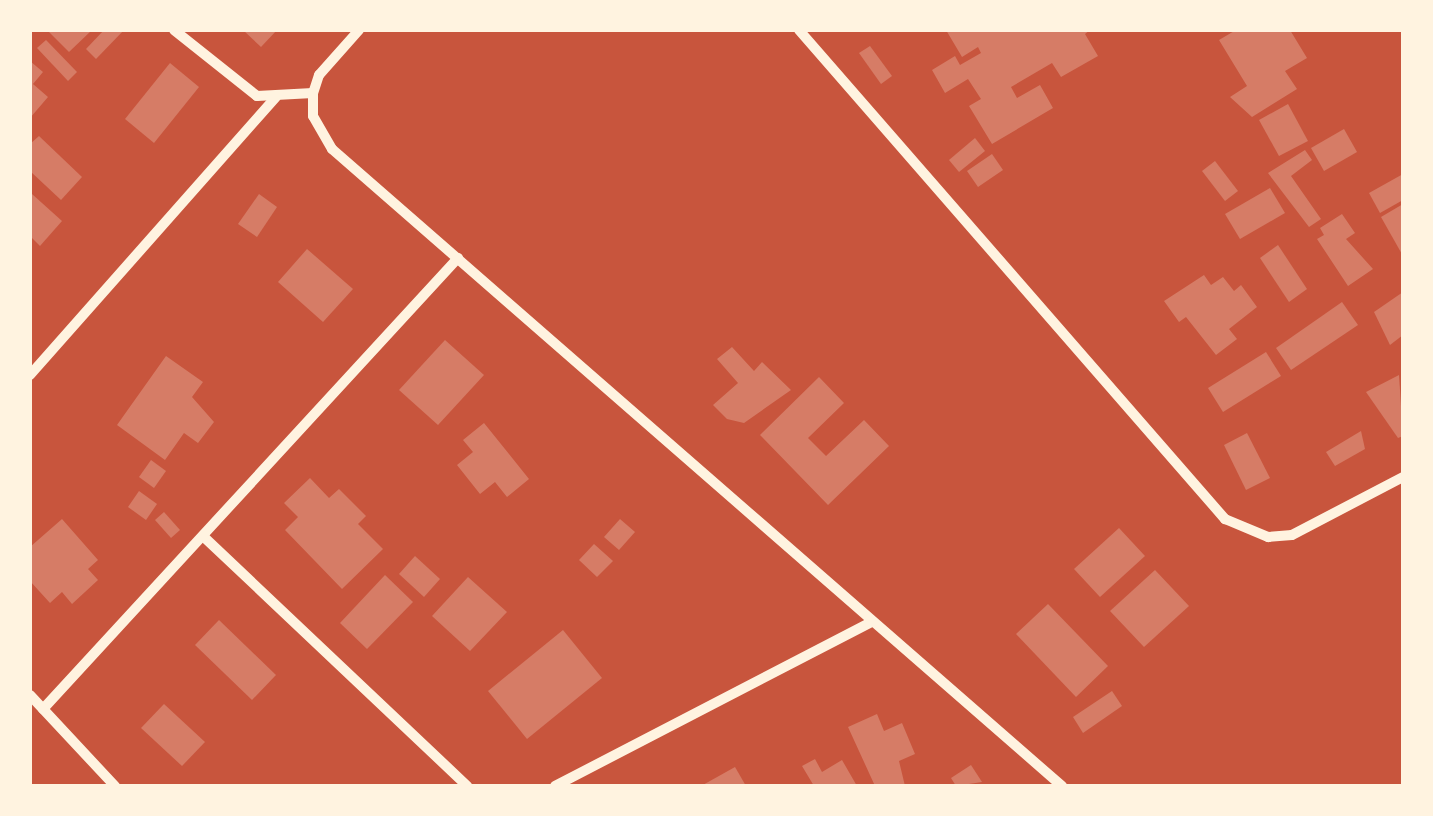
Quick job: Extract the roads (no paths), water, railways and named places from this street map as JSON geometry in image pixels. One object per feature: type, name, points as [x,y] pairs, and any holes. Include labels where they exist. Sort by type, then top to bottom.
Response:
[{"type":"street","points":[[174,30],[229,80],[256,96],[312,93]]},
{"type":"street","points":[[359,30],[342,46],[312,93],[313,116],[332,149],[1062,786]]},
{"type":"street","points":[[799,30],[1225,518],[1268,538],[1292,535],[1403,477]]},
{"type":"street","points":[[30,375],[276,97]]},
{"type":"street","points":[[43,708],[205,538],[458,258]]},
{"type":"street","points":[[205,538],[467,786]]},
{"type":"street","points":[[555,786],[872,622]]},
{"type":"street","points":[[30,695],[115,786]]}]
